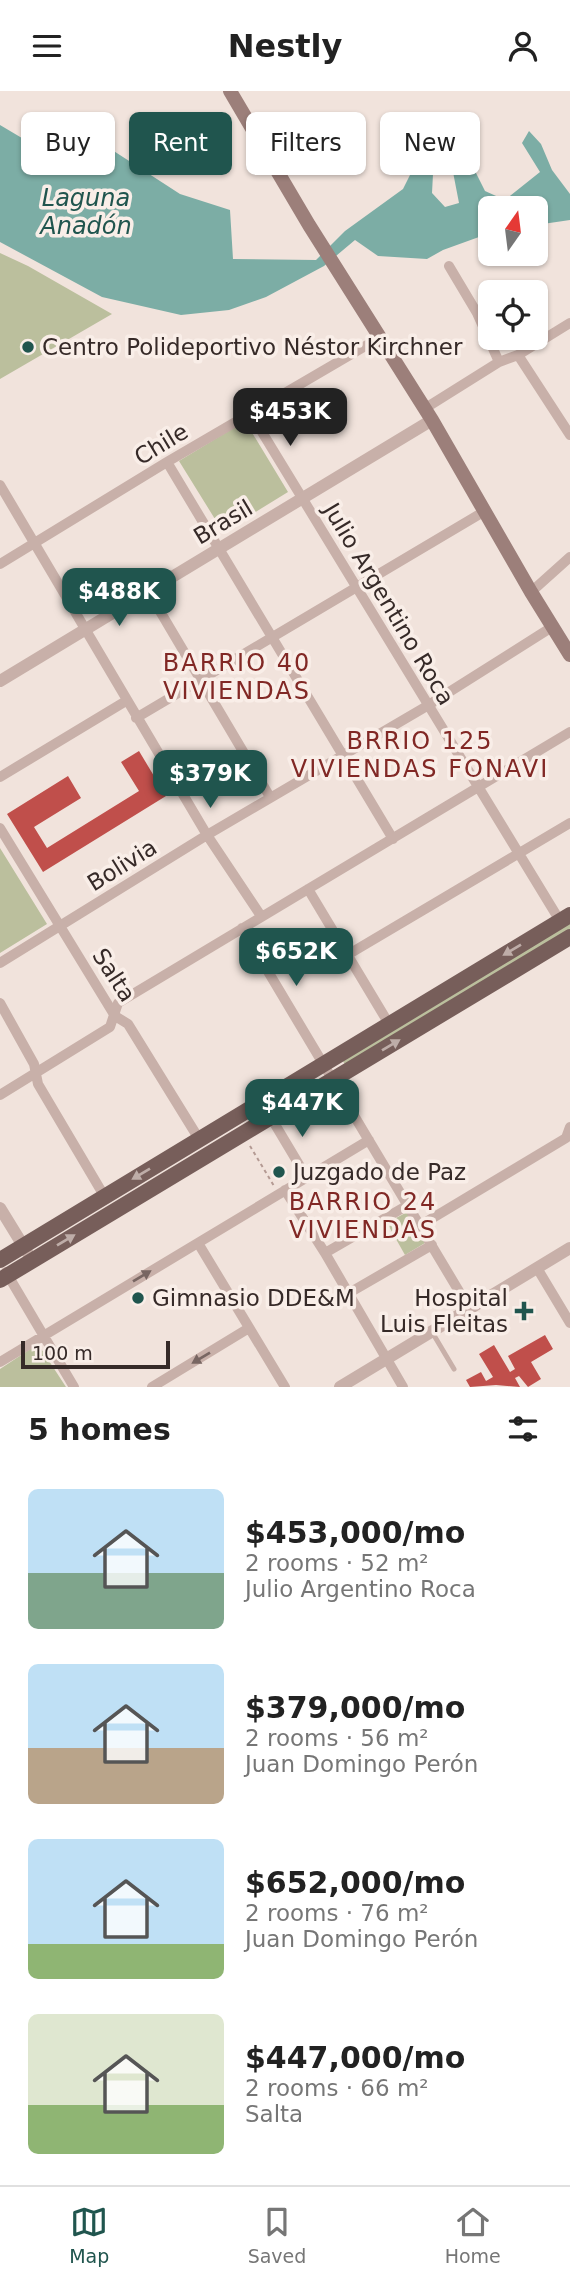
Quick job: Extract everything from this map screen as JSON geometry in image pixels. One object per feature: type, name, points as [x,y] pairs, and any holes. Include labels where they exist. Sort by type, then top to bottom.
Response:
[{"type":"main road","points":[[230,91],[309,225],[428,414],[570,655]]},
{"type":"main road","points":[[2,1270],[23,1245],[565,918]]},
{"type":"main road","points":[[2,1270],[32,1260],[570,937]]},
{"type":"street","points":[[449,266],[477,313],[499,362]]},
{"type":"street","points":[[428,414],[499,362],[518,355],[570,323]]},
{"type":"street","name":"Chile","points":[[0,564],[379,338]]},
{"type":"street","points":[[518,355],[570,435]]},
{"type":"street","name":"Julio Argentino Roca","points":[[251,414],[519,853],[565,918]]},
{"type":"street","name":"Brasil","points":[[0,681],[303,498],[428,414]]},
{"type":"street","points":[[167,462],[393,839]]},
{"type":"street","points":[[0,485],[86,628],[136,718],[207,835],[261,916]]},
{"type":"street","points":[[136,718],[485,511]]},
{"type":"street","points":[[531,592],[570,557]]},
{"type":"street","points":[[148,591],[270,797]]},
{"type":"street","name":"Bolivia","points":[[0,963],[552,627]]},
{"type":"street","points":[[0,777],[127,701]]},
{"type":"street","points":[[0,1095],[110,1027],[118,1003],[570,732]]},
{"type":"street","points":[[349,954],[570,823]]},
{"type":"street","name":"Salta","points":[[0,828],[115,1016],[128,1024],[199,1139]]},
{"type":"street","points":[[308,889],[389,1024]]},
{"type":"street","points":[[242,928],[469,1308]]},
{"type":"street","points":[[0,1003],[34,1064],[38,1084],[113,1212]]},
{"type":"street","points":[[270,1116],[307,1178]]},
{"type":"street","points":[[421,1225],[568,1141],[570,1127]]},
{"type":"street","points":[[0,1362],[369,1140]]},
{"type":"street","points":[[285,1190],[403,1387]]},
{"type":"street","points":[[325,1253],[408,1205]]},
{"type":"street","points":[[0,1208],[32,1260]]},
{"type":"street","points":[[198,1243],[285,1387]]},
{"type":"street","points":[[349,1293],[432,1245]]},
{"type":"street","points":[[340,1387],[570,1248]]},
{"type":"street","points":[[537,1268],[570,1322]]},
{"type":"street","points":[[2,1270],[75,1387]]},
{"type":"street","points":[[152,1387],[249,1328]]},
{"type":"lane","points":[[432,1332],[454,1369]]},
{"type":"path","points":[[242,1133],[275,1187],[285,1190]]},
{"type":"green space","name":"Centro Polideportivo Néstor Kirchner","points":[[0,253],[28,266],[112,314],[0,379]]},
{"type":"green space","points":[[245,421],[288,492],[223,532],[179,461]]},
{"type":"green space","points":[[0,848],[47,924],[0,953]]},
{"type":"green space","points":[[570,921],[570,931],[346,1066],[341,1058]]},
{"type":"green space","points":[[407,1212],[425,1243],[405,1255],[387,1223]]},
{"type":"green space","points":[[38,1344],[66,1387],[0,1387],[0,1369]]},
{"type":"water","name":"Laguna Anadón","points":[[0,125],[21,137],[21,175],[115,175],[115,152],[129,161],[129,175],[151,175],[180,194],[230,210],[233,259],[316,260],[345,231],[403,189],[410,175],[433,175],[432,193],[445,207],[459,203],[454,175],[477,175],[485,191],[496,196],[478,196],[478,237],[427,259],[378,256],[355,240],[324,266],[266,297],[229,310],[181,315],[102,297],[0,242]]},
{"type":"water","name":"Laguna Anadón","points":[[529,131],[541,144],[552,170],[570,194],[570,220],[548,223],[548,196],[510,196],[540,172],[522,143]]},
{"type":"building","points":[[139,751],[166,796],[43,872],[7,814],[68,776],[81,798],[34,827],[47,848],[139,791],[121,762]]},
{"type":"building","name":"Hospital Luis Fleitas","points":[[545,1335],[553,1349],[531,1362],[541,1379],[528,1387],[519,1376],[515,1378],[520,1387],[470,1387],[466,1380],[481,1372],[486,1381],[493,1377],[479,1354],[494,1345],[510,1372],[515,1369],[508,1356]]},
{"type":"place","name":"Centro Polideportivo Néstor Kirchner","points":[[28,347]]},
{"type":"place","name":"Juzgado de Paz","points":[[279,1172]]},
{"type":"place","name":"Gimnasio DDE&M","points":[[138,1298]]},
{"type":"place","name":"Hospital Luis Fleitas","points":[[524,1311]]},
{"type":"district","name":"BARRIO 40 VIVIENDAS","points":[[237,677]]},
{"type":"district","name":"BRRIO 125 VIVIENDAS FONAVI","points":[[420,755]]},
{"type":"district","name":"BARRIO 24 VIVIENDAS","points":[[363,1216]]}]
